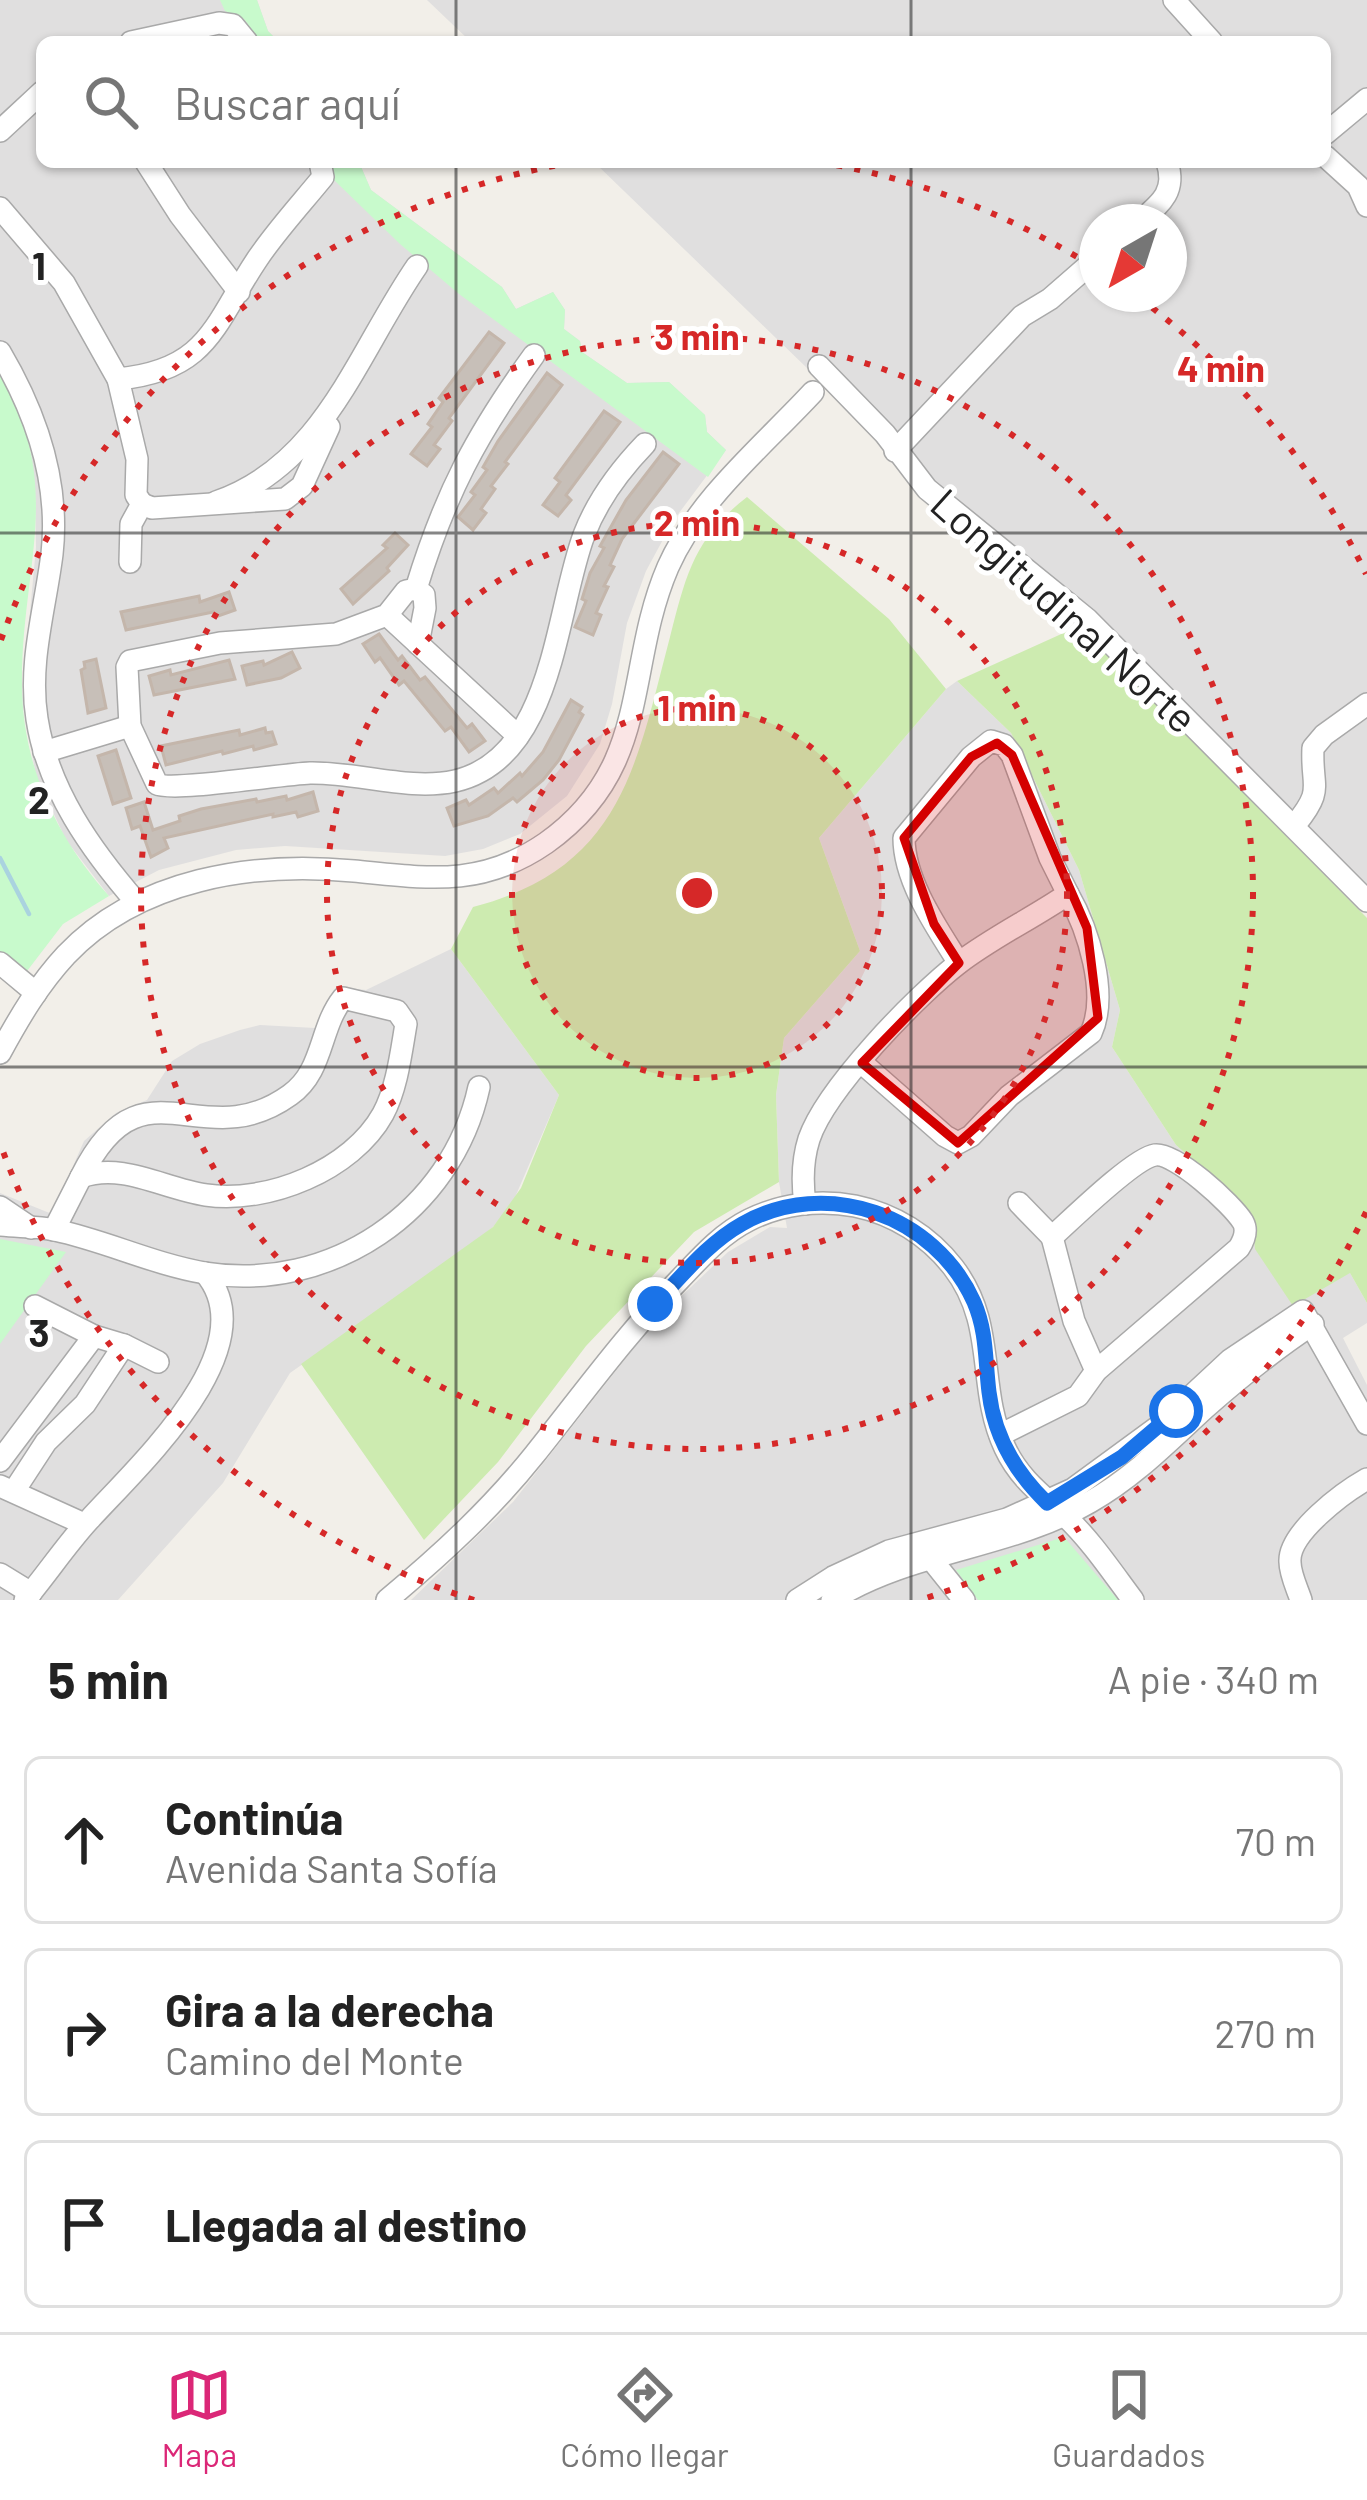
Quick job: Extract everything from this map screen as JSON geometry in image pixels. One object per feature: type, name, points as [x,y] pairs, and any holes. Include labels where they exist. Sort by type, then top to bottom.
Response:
[{"type":"street","points":[[1174,0],[1202,36]]},
{"type":"street","points":[[159,36],[219,23],[233,25],[242,36]]},
{"type":"street","points":[[0,131],[36,98]]},
{"type":"street","points":[[1331,129],[1367,99]]},
{"type":"street","points":[[1331,161],[1364,190]]},
{"type":"street","points":[[150,168],[238,292]]},
{"type":"street","points":[[118,379],[152,373],[193,352],[216,332],[259,258],[322,177],[321,168]]},
{"type":"street","points":[[1156,204],[1169,190],[1169,168]]},
{"type":"street","points":[[0,208],[64,283],[118,379],[137,459],[136,495],[152,508],[279,501],[297,492],[321,446],[334,404],[417,266]]},
{"type":"street","points":[[895,451],[1022,316],[1079,274]]},
{"type":"street","points":[[0,352],[28,404],[51,485],[52,556],[34,680],[44,752],[71,813],[137,903]]},
{"type":"street","points":[[416,589],[450,490],[496,409],[534,356]]},
{"type":"street","name":"Longitudinal Norte","points":[[819,366],[885,434],[938,499],[1087,619],[1367,901]]},
{"type":"street","points":[[0,1053],[36,993],[85,937],[137,903],[199,880],[263,870],[325,869],[411,879],[453,878],[501,866],[547,842],[586,806],[616,760],[632,721],[661,586],[678,549],[707,506],[813,392]]},
{"type":"street","points":[[418,644],[425,608],[424,595],[416,589],[406,591],[387,615],[337,634],[220,643],[130,661],[130,726],[153,779],[170,788],[233,778],[326,773],[443,783],[482,771],[529,724],[585,532],[604,496],[645,444]]},
{"type":"street","points":[[130,562],[131,524],[142,504]]},
{"type":"street","points":[[387,615],[518,736]]},
{"type":"street","points":[[1295,825],[1318,785],[1313,748],[1367,704]]},
{"type":"street","points":[[44,752],[130,726]]},
{"type":"street","points":[[862,1063],[958,1143],[971,1136],[1009,1096],[1091,1033],[1098,1018],[1087,928],[1051,858],[1004,745],[987,743],[908,830],[904,844],[934,923],[959,963]]},
{"type":"street","points":[[805,1204],[805,1157],[816,1124],[862,1063],[918,999],[959,963],[1068,893]]},
{"type":"street","points":[[0,964],[36,993]]},
{"type":"street","points":[[43,1229],[102,1138],[130,1118],[160,1112],[226,1119],[256,1112],[286,1097],[312,1075],[331,1013],[343,998],[398,1011],[406,1024],[381,1118],[351,1150],[315,1174],[274,1190],[223,1196],[206,1196],[119,1172],[80,1177]]},
{"type":"street","points":[[0,1207],[43,1229],[205,1273],[253,1276],[301,1270],[344,1255],[383,1233],[418,1204],[446,1169],[467,1130],[479,1087]]},
{"type":"street","points":[[1000,1436],[1078,1396],[1096,1370],[1239,1248],[1245,1227],[1179,1162],[1155,1155],[1140,1161],[1052,1237]]},
{"type":"street","points":[[1018,1203],[1052,1237],[1074,1321],[1096,1370]]},
{"type":"street","points":[[387,1600],[464,1536],[655,1304],[716,1242],[766,1212],[805,1204],[842,1204],[880,1213],[914,1231],[944,1256],[966,1287],[981,1323],[990,1402],[1000,1436],[1019,1472],[1132,1600]]},
{"type":"street","points":[[0,1225],[43,1229]]},
{"type":"street","points":[[0,1574],[28,1596],[85,1524],[170,1432],[200,1382],[224,1324],[222,1302],[205,1273]]},
{"type":"street","points":[[35,1306],[158,1362]]},
{"type":"street","points":[[797,1600],[860,1563],[1056,1509],[1230,1360],[1308,1317],[1367,1424]]},
{"type":"street","points":[[0,1462],[94,1336]]},
{"type":"street","points":[[85,1524],[7,1489],[85,1405],[124,1345]]},
{"type":"street","points":[[1301,1600],[1289,1563],[1294,1544],[1339,1496],[1367,1479]]},
{"type":"street","points":[[832,1600],[923,1549]]},
{"type":"street","points":[[923,1549],[964,1600]]},
{"type":"highlighted area","points":[[997,743],[1012,755],[1087,928],[1098,1018],[958,1143],[862,1063],[959,963],[934,924],[904,838],[971,757]]},
{"type":"shaded area","points":[[0,0],[257,0],[273,36],[36,36],[36,168],[362,168],[371,190],[502,287],[516,309],[553,292],[565,310],[564,329],[580,341],[582,352],[627,383],[669,382],[705,415],[707,432],[726,450],[673,521],[646,571],[627,623],[600,744],[567,796],[520,834],[483,849],[445,856],[285,846],[236,850],[159,870],[109,896],[66,840],[36,776],[22,700],[36,547],[35,488],[30,446],[0,375]]},
{"type":"shaded area","points":[[427,0],[1367,0],[1367,887],[1090,610],[1079,626],[892,463],[867,426],[600,168],[1331,168],[1331,36],[465,36]]},
{"type":"shaded area","points":[[957,681],[1011,733],[1079,870],[1120,1010],[1112,1047],[1176,1145],[1219,1183],[1350,1273],[1367,1303],[1367,1323],[1343,1338],[1367,1385],[1367,1600],[411,1600],[513,1502],[655,1321],[728,1252],[770,1227],[787,1228],[779,1182],[776,1095],[784,1038],[860,951],[819,838]]},
{"type":"shaded area","points":[[451,949],[559,1095],[513,1202],[469,1247],[290,1373],[223,1483],[118,1600],[0,1600],[0,1193],[52,1214],[84,1141],[116,1113],[147,1100],[172,1061],[200,1044],[260,1025],[315,1028],[325,1005],[341,987],[366,990]]},
{"type":"green space","points":[[220,0],[257,0],[273,36],[257,36],[244,19],[225,11]]},
{"type":"green space","points":[[333,168],[362,168],[371,190],[502,287],[516,309],[553,292],[565,310],[564,329],[580,341],[582,352],[627,383],[669,382],[705,415],[707,432],[726,450],[708,477],[459,294],[334,180]]},
{"type":"green space","points":[[0,375],[20,415],[36,490],[22,680],[28,740],[57,823],[109,896],[63,924],[24,975],[0,955]]},
{"type":"green space","points":[[747,497],[889,619],[946,689],[819,838],[860,951],[784,1038],[776,1095],[779,1182],[694,1232],[586,1346],[498,1462],[424,1540],[301,1364],[493,1227],[521,1188],[559,1095],[451,949],[473,907],[523,889],[562,866],[592,838],[615,806],[646,728],[695,559],[715,527]]},
{"type":"green space","points":[[1079,626],[1367,918],[1367,1303],[1350,1273],[1293,1306],[1255,1249],[1253,1227],[1219,1183],[1176,1145],[1112,1047],[1120,1010],[1079,870],[1011,733],[957,681]]},
{"type":"green space","points":[[0,1239],[66,1252],[0,1344]]},
{"type":"green space","points":[[1064,1537],[1118,1600],[978,1600],[956,1570]]},
{"type":"building","points":[[489,332],[504,343],[449,418],[452,421],[434,445],[440,449],[427,466],[411,454],[432,427],[428,424],[443,402],[439,398]]},
{"type":"building","points":[[547,373],[562,385],[505,462],[481,509],[486,513],[473,530],[458,517],[475,495],[471,492],[487,470],[483,467],[498,441]]},
{"type":"building","points":[[604,411],[620,422],[566,495],[571,500],[558,516],[543,505],[560,482],[555,478]]},
{"type":"building","points":[[663,452],[679,464],[622,539],[610,565],[614,567],[604,586],[608,587],[596,613],[601,615],[593,635],[575,627],[586,601],[582,599],[590,573],[604,548],[600,546],[626,500]]},
{"type":"building","points":[[395,533],[408,545],[389,571],[353,604],[341,589],[387,548],[383,545]]},
{"type":"building","points":[[229,592],[235,610],[215,617],[213,612],[126,630],[121,612],[199,596],[200,602]]},
{"type":"building","points":[[379,634],[398,660],[402,656],[420,680],[425,677],[467,728],[472,724],[485,741],[469,752],[451,727],[445,731],[404,681],[399,685],[380,658],[375,662],[363,644]]},
{"type":"building","points":[[292,652],[300,668],[281,678],[247,685],[242,666],[263,661],[264,665]]},
{"type":"building","points":[[96,659],[106,708],[88,713],[81,670],[84,662]]},
{"type":"building","points":[[229,660],[235,679],[154,695],[149,676]]},
{"type":"building","points":[[571,700],[582,707],[583,715],[543,780],[517,802],[513,798],[488,816],[454,826],[447,808],[466,800],[469,805],[494,788],[498,793],[520,773],[522,776],[543,752]]},
{"type":"building","points":[[265,728],[276,744],[166,765],[161,746]]},
{"type":"building","points":[[116,750],[131,798],[113,804],[98,756]]},
{"type":"building","points":[[313,792],[318,811],[298,817],[296,812],[273,814],[164,838],[168,848],[151,857],[140,826],[132,829],[126,808],[144,802],[153,830],[201,809],[256,799],[286,796],[287,800]]},
{"type":"waterway","points":[[0,858],[29,914]]},
{"type":"route","points":[[655,1304],[716,1242],[748,1220],[805,1204],[861,1208],[914,1231],[956,1270],[975,1304],[986,1341],[990,1402],[1000,1436],[1019,1472],[1047,1503],[1122,1457],[1176,1411]]}]
